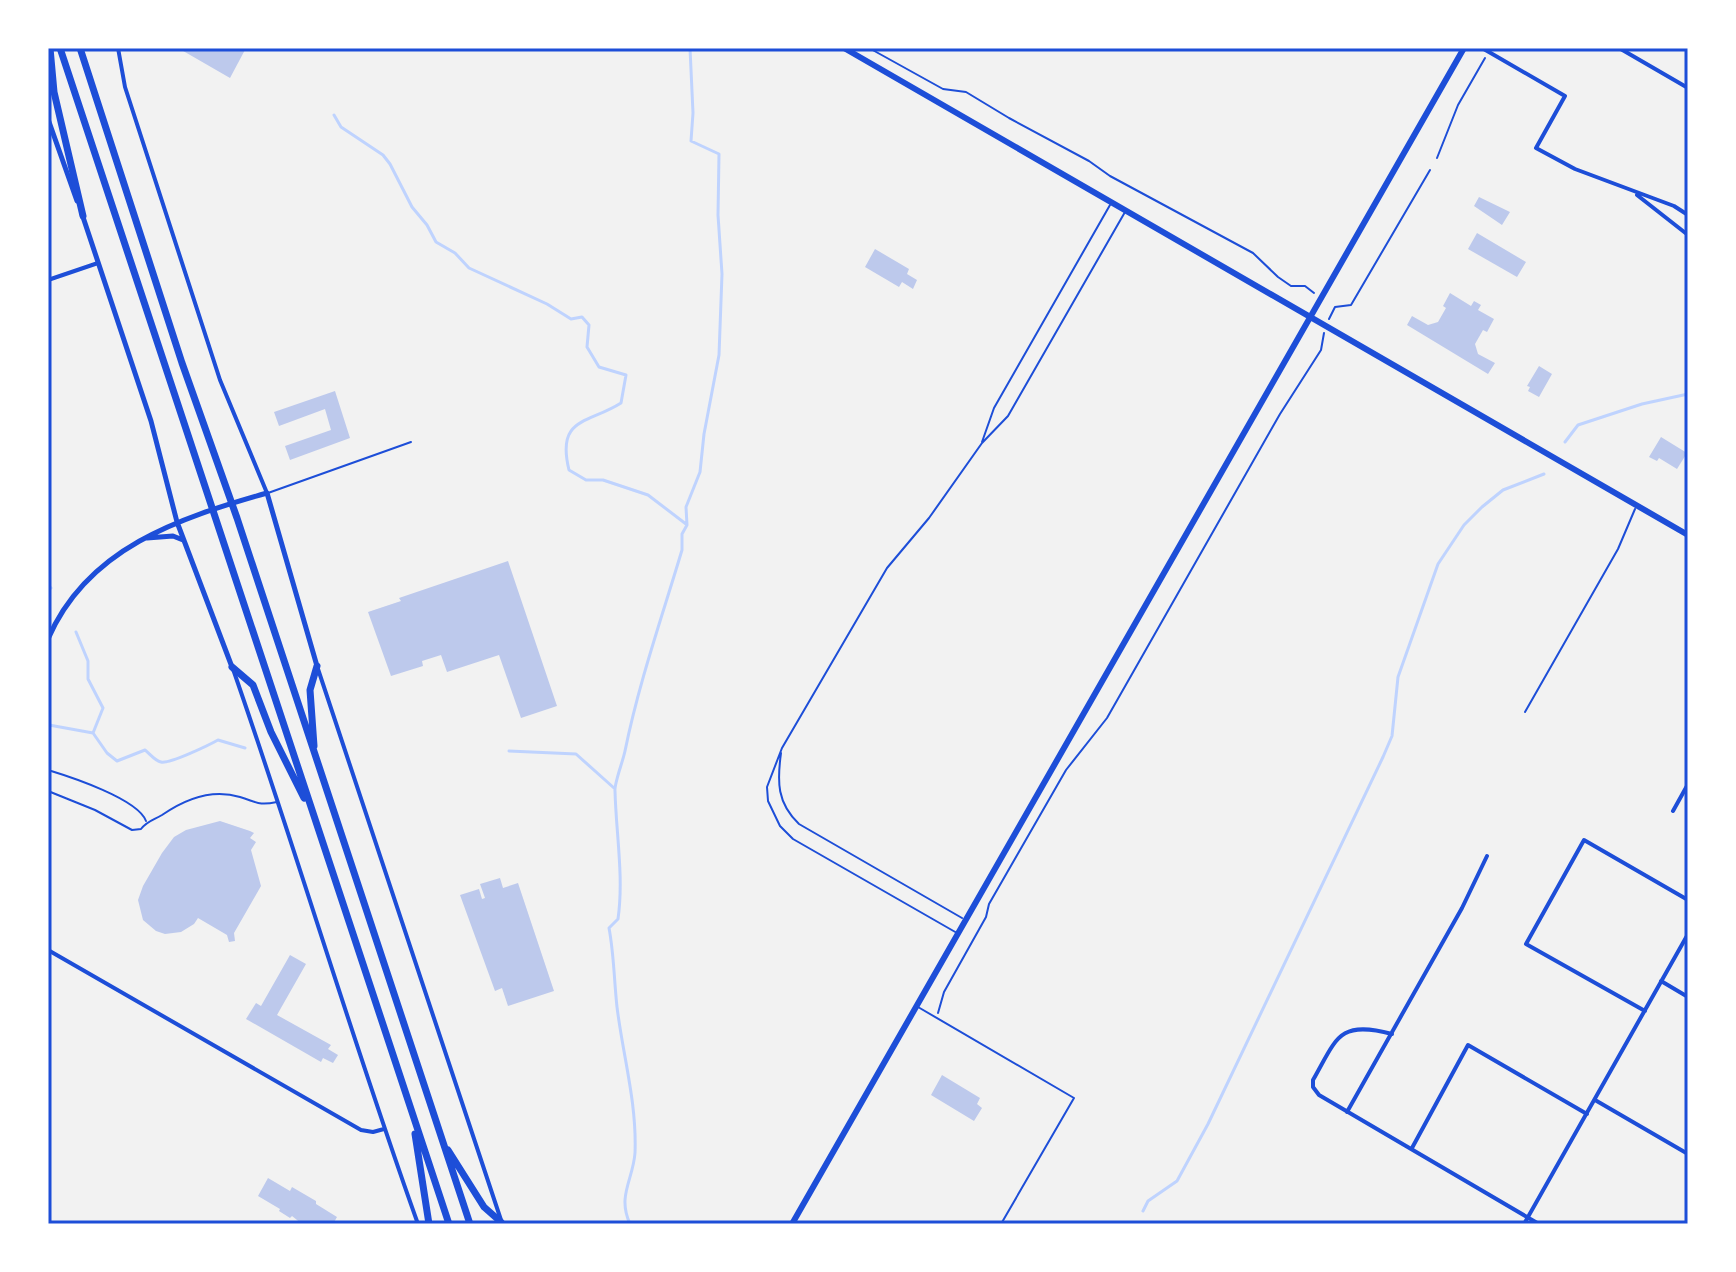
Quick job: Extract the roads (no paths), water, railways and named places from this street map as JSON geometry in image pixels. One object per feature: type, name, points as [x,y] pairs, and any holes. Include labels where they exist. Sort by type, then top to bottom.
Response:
[{"type":"highway","points":[[50,48],[54,92],[83,216]]},
{"type":"highway","points":[[60,48],[449,1224]]},
{"type":"highway","points":[[80,48],[470,1224]]},
{"type":"highway","points":[[315,761],[310,690],[317,666]]},
{"type":"highway","points":[[232,667],[253,685],[271,732],[315,821]]},
{"type":"highway","points":[[412,1113],[429,1224]]},
{"type":"highway","points":[[441,1138],[480,1201],[502,1223]]},
{"type":"main road","points":[[844,48],[1688,535]]},
{"type":"main road","points":[[792,1224],[1464,48]]},
{"type":"street","points":[[118,48],[125,87],[220,380],[267,493],[317,666],[502,1223]]},
{"type":"street","points":[[1482,48],[1565,96],[1536,148],[1575,169],[1674,206],[1688,215]]},
{"type":"street","points":[[1619,48],[1688,88]]},
{"type":"street","points":[[48,119],[151,421],[183,540],[279,802],[384,1129],[418,1224]]},
{"type":"street","points":[[1635,193],[1688,235]]},
{"type":"street","points":[[48,280],[98,263]]},
{"type":"street","points":[[48,639],[62,611],[105,562],[142,538],[177,522],[267,493]]},
{"type":"street","points":[[142,538],[168,535],[183,540]]},
{"type":"street","points":[[1673,811],[1688,784]]},
{"type":"street","points":[[1645,1011],[1526,944],[1584,840],[1688,900]]},
{"type":"street","points":[[1347,1112],[1462,908],[1487,856]]},
{"type":"street","points":[[1524,1224],[1688,934]]},
{"type":"street","points":[[48,950],[361,1130],[373,1132],[384,1129]]},
{"type":"street","points":[[1661,981],[1688,997]]},
{"type":"street","points":[[1392,1034],[1357,1028],[1344,1032],[1335,1040],[1313,1080],[1313,1087],[1319,1095],[1347,1112],[1539,1224]]},
{"type":"street","points":[[1411,1149],[1468,1045],[1587,1114]]},
{"type":"street","points":[[1595,1100],[1688,1154]]},
{"type":"lane","points":[[982,443],[994,408],[1112,201]]},
{"type":"lane","points":[[958,934],[800,844],[786,833],[771,809],[767,787],[782,748],[887,568],[944,499],[982,443],[1008,416],[1126,209]]},
{"type":"lane","points":[[267,493],[411,442]]},
{"type":"lane","points":[[1525,712],[1618,549],[1637,505]]},
{"type":"lane","points":[[782,748],[779,792],[786,810],[799,824],[966,920]]},
{"type":"lane","points":[[48,770],[83,781],[134,807],[143,814],[146,822]]},
{"type":"lane","points":[[48,791],[95,810],[132,830],[141,829],[146,822],[159,817],[177,803],[207,795],[226,794],[258,805],[279,802]]},
{"type":"lane","points":[[917,1006],[1074,1098],[1001,1224]]},
{"type":"waterway","points":[[630,1224],[625,1196],[634,1163],[634,1116],[617,1007],[609,928],[618,919],[620,903],[615,788],[644,675],[682,550],[682,534],[687,525],[686,507],[700,472],[719,355],[722,274],[718,215],[719,154],[691,141],[690,48]]},
{"type":"waterway","points":[[334,115],[341,127],[383,155],[436,242],[455,253],[469,268],[547,304],[571,319],[582,317],[589,325],[587,347],[599,367],[626,375],[621,403],[578,424],[571,431],[566,453],[569,470],[586,480],[603,480],[648,495],[686,524]]},
{"type":"waterway","points":[[1565,442],[1578,425],[1642,404],[1688,394]]},
{"type":"waterway","points":[[1143,1211],[1148,1201],[1177,1181],[1208,1124],[1383,757],[1392,736],[1398,677],[1438,564],[1464,525],[1482,507],[1503,490],[1544,474]]},
{"type":"waterway","points":[[48,585],[51,588]]},
{"type":"waterway","points":[[76,632],[88,661],[88,679],[103,708],[93,733],[117,761],[145,750],[157,760],[166,762],[218,740],[245,748]]},
{"type":"waterway","points":[[49,725],[93,733]]},
{"type":"waterway","points":[[509,751],[576,754],[614,788]]}]
